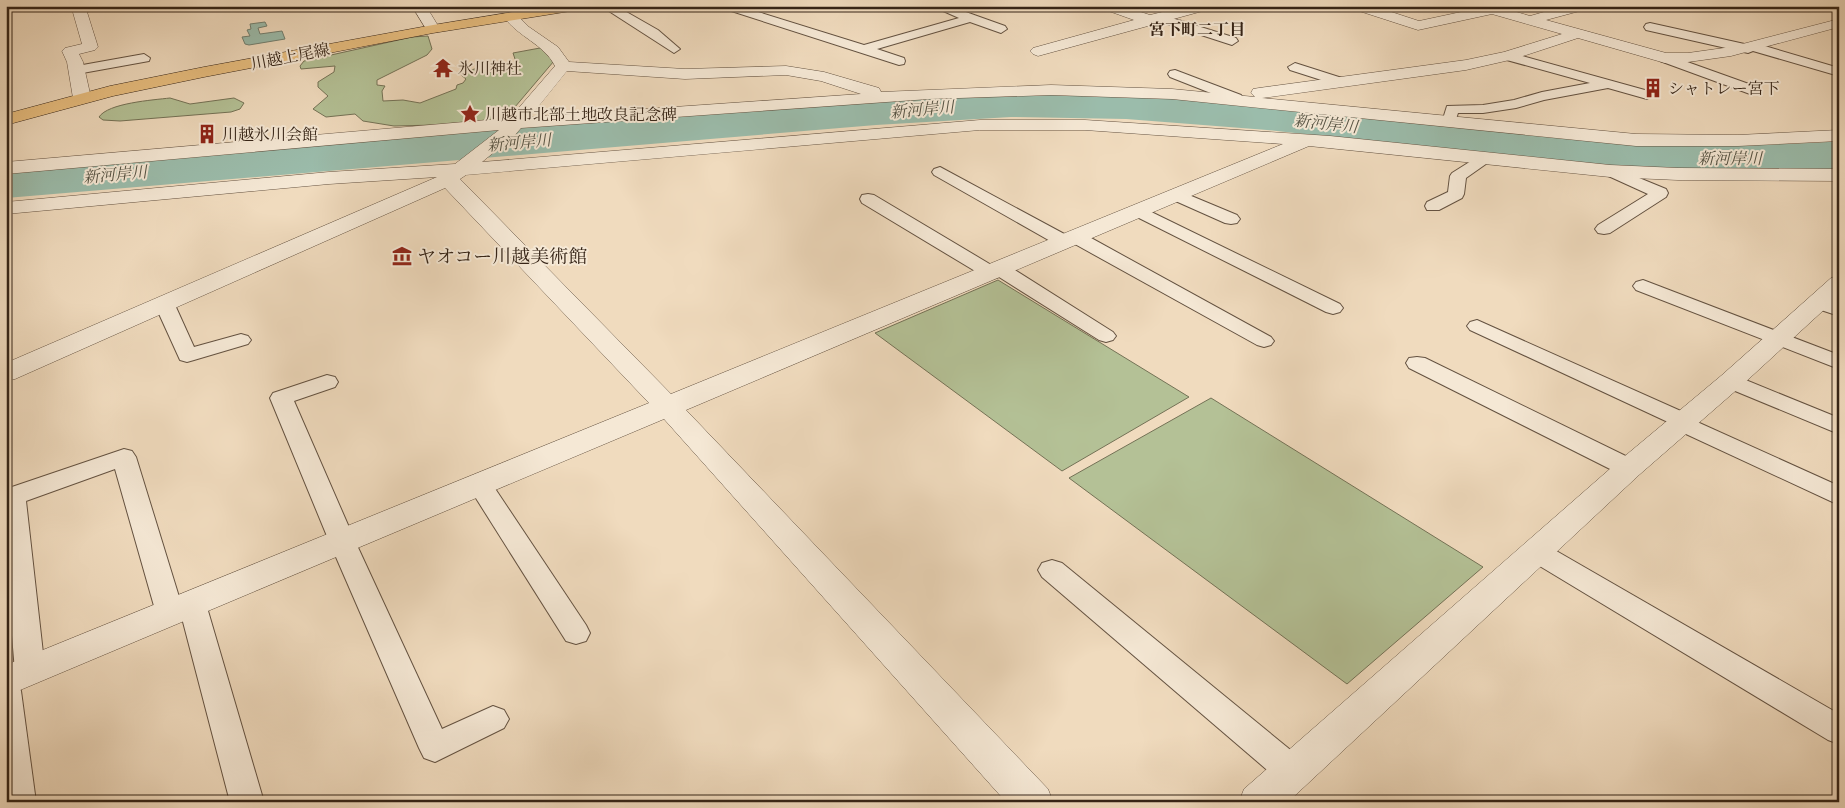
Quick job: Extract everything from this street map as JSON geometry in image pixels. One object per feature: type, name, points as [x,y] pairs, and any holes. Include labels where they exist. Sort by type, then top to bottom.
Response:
[{"type":"main road","name":"川越上尾線","points":[[6,120],[82,98],[204,72],[433,29],[577,6]]},
{"type":"street","points":[[82,98],[77,70],[70,51],[90,47],[79,8],[98,6]]},
{"type":"street","points":[[419,6],[433,29]]},
{"type":"street","points":[[1108,6],[1154,19]]},
{"type":"street","points":[[1038,51],[1206,6]]},
{"type":"street","points":[[1358,6],[1418,26],[1485,8],[1665,58],[1689,59],[1722,55],[1839,23]]},
{"type":"street","points":[[1530,20],[1582,6]]},
{"type":"street","points":[[511,17],[515,24],[548,45],[559,56],[563,66]]},
{"type":"street","points":[[1233,99],[1337,82],[1466,65],[1508,56],[1576,34]]},
{"type":"street","points":[[563,66],[686,74],[772,70],[795,72],[854,86],[887,97]]},
{"type":"street","points":[[6,373],[165,305],[463,168],[512,127],[563,66]]},
{"type":"street","points":[[6,168],[887,97],[1051,90],[1172,94],[1233,99],[1654,141],[1751,142],[1839,136]]},
{"type":"street","points":[[6,208],[329,178],[535,164],[698,148],[980,125],[1085,125],[1308,140],[1610,171],[1678,174],[1839,175]]},
{"type":"street","points":[[18,676],[1308,140]]},
{"type":"street","points":[[463,168],[668,407],[1033,802]]},
{"type":"street","points":[[1259,802],[1629,468],[1778,339],[1832,299]]},
{"type":"lane","points":[[608,6],[654,33],[674,49]]},
{"type":"lane","points":[[726,6],[899,61]]},
{"type":"lane","points":[[938,6],[1000,29]]},
{"type":"lane","points":[[864,49],[970,18]]},
{"type":"lane","points":[[1154,19],[1232,41]]},
{"type":"lane","points":[[1650,26],[1751,48],[1839,72]]},
{"type":"lane","points":[[1508,56],[1647,95]]},
{"type":"lane","points":[[77,70],[144,58]]},
{"type":"lane","points":[[1665,58],[1755,91]]},
{"type":"lane","points":[[1295,67],[1337,82]]},
{"type":"lane","points":[[1175,74],[1233,99]]},
{"type":"lane","points":[[1449,122],[1452,109],[1500,106],[1608,84]]},
{"type":"lane","points":[[1433,206],[1456,194],[1458,176],[1485,159]]},
{"type":"lane","points":[[1604,229],[1660,193],[1610,171]]},
{"type":"lane","points":[[940,172],[1264,342]]},
{"type":"lane","points":[[1177,195],[1230,219]]},
{"type":"lane","points":[[868,199],[1106,336]]},
{"type":"lane","points":[[1139,211],[1333,308]]},
{"type":"lane","points":[[1642,286],[1839,363]]},
{"type":"lane","points":[[165,305],[187,356],[241,340]]},
{"type":"lane","points":[[1477,326],[1839,496]]},
{"type":"lane","points":[[1418,363],[1629,468]]},
{"type":"lane","points":[[1731,381],[1839,427]]},
{"type":"lane","points":[[327,382],[282,398],[342,542],[435,748],[493,719]]},
{"type":"lane","points":[[18,676],[13,496],[124,457],[181,609],[247,802]]},
{"type":"lane","points":[[479,484],[576,633]]},
{"type":"lane","points":[[1537,552],[1839,730]]},
{"type":"lane","points":[[1052,570],[1292,771]]},
{"type":"lane","points":[[6,691],[18,802]]},
{"type":"shaded area","points":[[265,22],[267,26],[258,28],[260,34],[282,31],[285,39],[245,44],[242,37],[250,36],[247,30],[251,29],[250,24]]},
{"type":"shaded area","points":[[428,36],[432,49],[427,55],[377,80],[377,85],[385,86],[382,91],[383,101],[403,100],[420,103],[456,89],[457,85],[463,83],[466,79],[460,74],[468,71],[481,68],[491,73],[518,68],[513,53],[540,48],[554,61],[509,114],[498,119],[435,125],[394,126],[363,121],[355,114],[326,117],[313,109],[328,96],[318,87],[318,82],[334,72],[335,66],[301,69],[300,66],[304,61],[412,37]]},
{"type":"shaded area","points":[[170,98],[190,104],[234,98],[244,103],[240,109],[231,112],[120,121],[103,120],[99,117],[104,112],[121,105]]},
{"type":"shaded area","points":[[998,280],[1189,397],[1062,471],[875,333]]},
{"type":"shaded area","points":[[1211,398],[1483,567],[1347,684],[1069,478]]},
{"type":"waterway","name":"新河岸川","points":[[6,183],[266,163],[876,111],[1011,104],[1126,106],[1197,110],[1547,146],[1672,156],[1756,160],[1839,156]]},
{"type":"place","name":"氷川神社","points":[[443,68]]},
{"type":"place","name":"シャトレー宮下","points":[[1653,88]]},
{"type":"place","name":"川越市北部土地改良記念碑","points":[[470,114]]},
{"type":"place","name":"川越氷川会館","points":[[207,134]]},
{"type":"place","name":"ヤオコー川越美術館","points":[[402,256]]},
{"type":"district","name":"宮下町二丁目","points":[[1197,29]]}]
